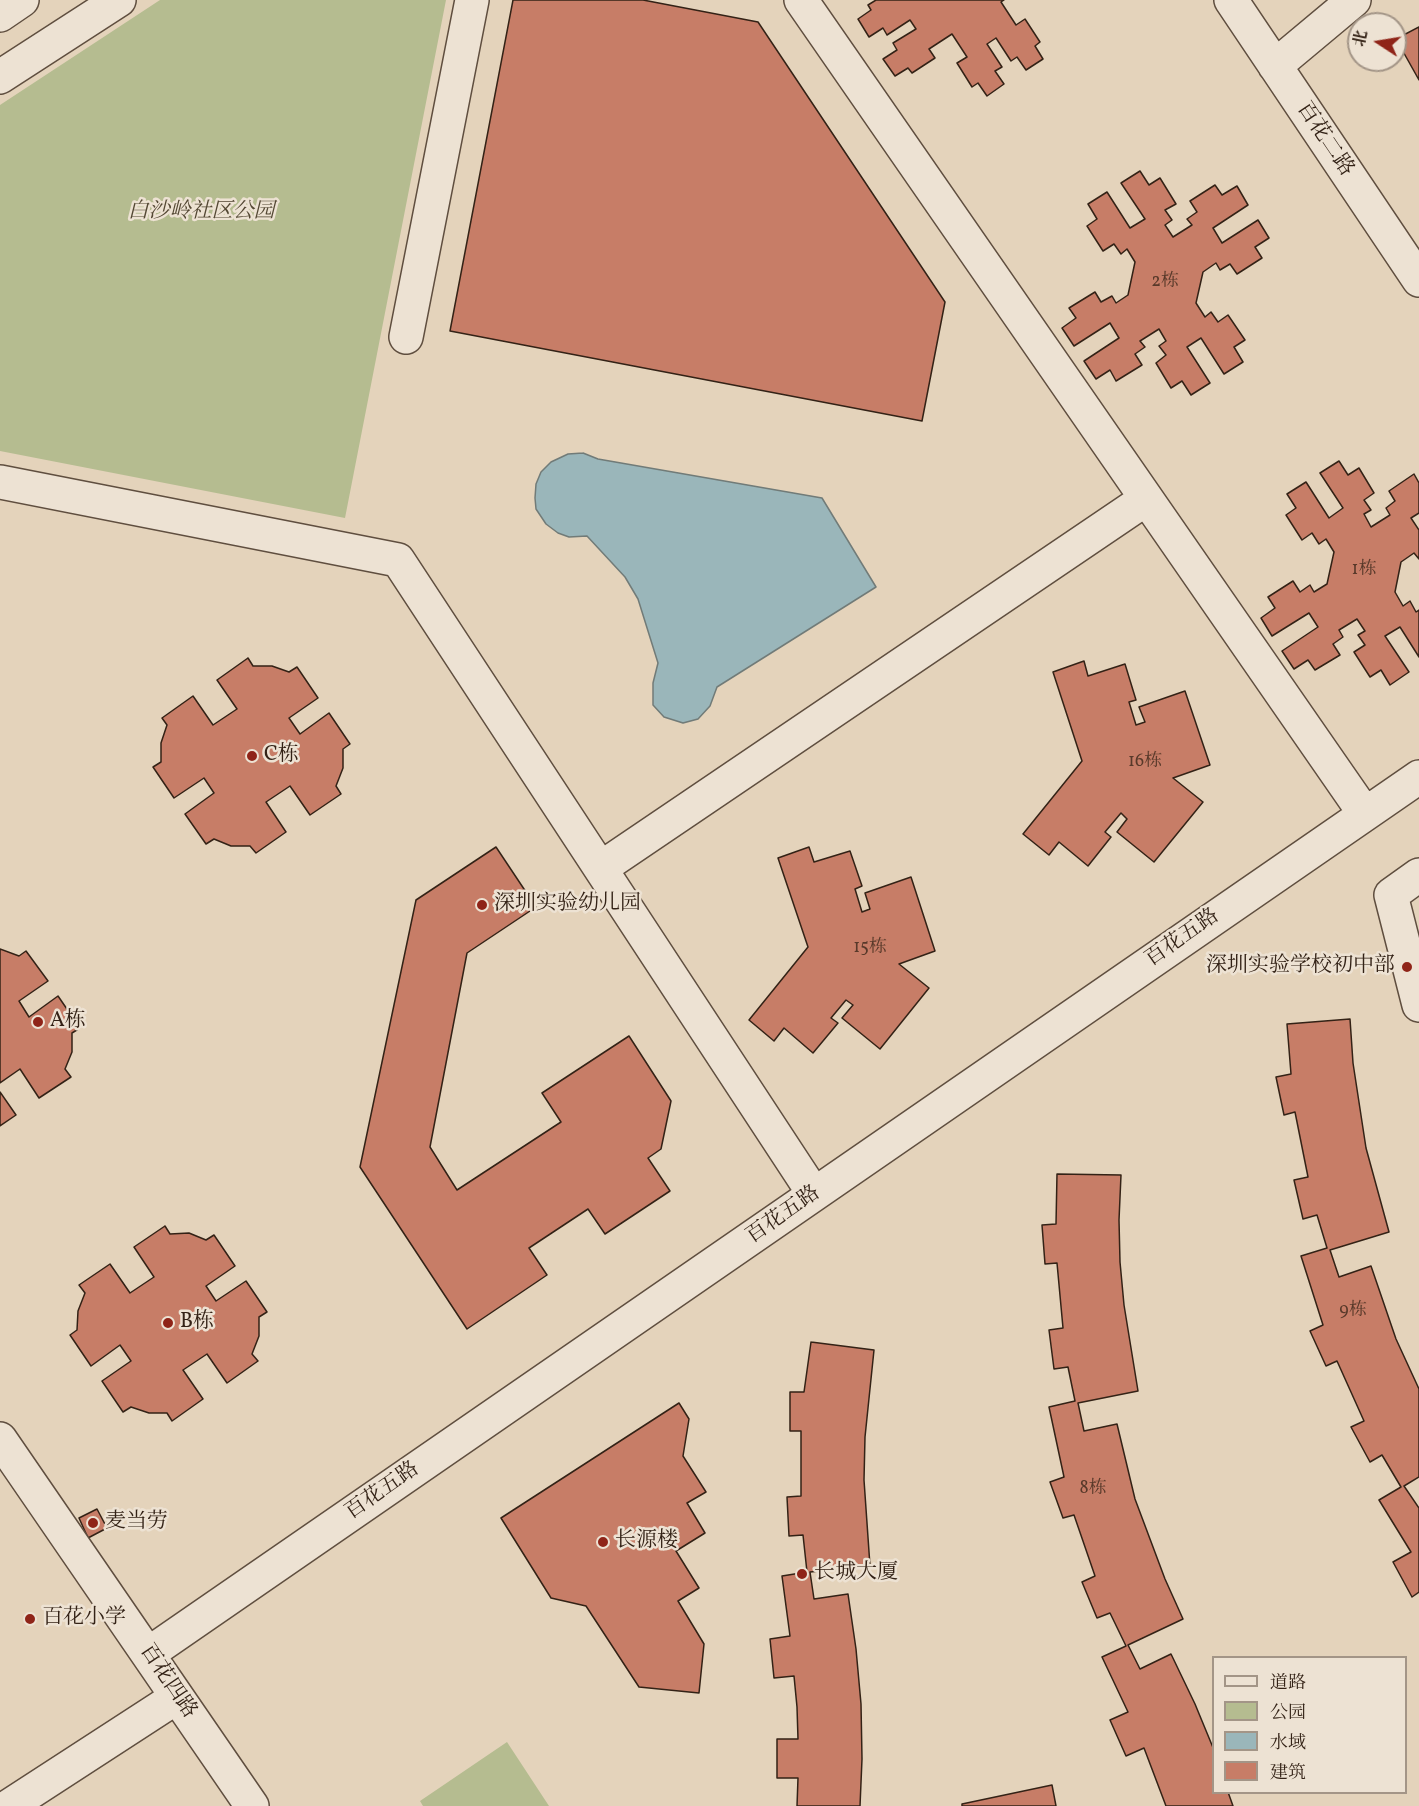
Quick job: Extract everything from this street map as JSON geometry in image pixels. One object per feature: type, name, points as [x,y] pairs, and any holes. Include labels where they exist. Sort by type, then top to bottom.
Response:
[{"type":"street","points":[[0,15],[22,0]]},
{"type":"street","points":[[0,77],[119,0]]},
{"type":"street","points":[[406,336],[472,0]]},
{"type":"street","points":[[801,0],[1365,814]]},
{"type":"street","name":"百花二路","points":[[1230,0],[1415,263]]},
{"type":"street","points":[[1275,66],[1353,0]]},
{"type":"street","points":[[0,482],[398,560],[814,1194]]},
{"type":"street","points":[[601,868],[1146,499]]},
{"type":"street","name":"百花五路","points":[[148,1654],[1419,777]]},
{"type":"street","points":[[1419,874],[1390,895],[1419,1005]]},
{"type":"street","name":"百花四路","points":[[0,1439],[252,1806]]},
{"type":"street","points":[[9,1806],[177,1697]]},
{"type":"green space","name":"白沙岭社区公园","points":[[160,0],[446,0],[345,518],[0,451],[0,105]]},
{"type":"green space","points":[[507,1742],[549,1806],[423,1806],[420,1801]]},
{"type":"water","points":[[583,453],[598,459],[822,498],[876,587],[717,687],[710,706],[698,719],[683,723],[664,717],[653,705],[653,683],[658,663],[638,599],[625,577],[587,536],[569,537],[558,533],[546,524],[536,509],[536,484],[541,472],[551,462],[568,454]]},
{"type":"building","points":[[513,0],[643,0],[758,22],[945,302],[922,421],[450,331]]},
{"type":"building","points":[[876,0],[1004,0],[1001,2],[1016,25],[1025,19],[1040,42],[1035,46],[1043,59],[1026,70],[1017,57],[1011,61],[996,38],[987,44],[1002,67],[995,71],[1004,84],[987,96],[978,83],[972,87],[957,63],[967,57],[952,34],[929,49],[935,58],[912,73],[908,68],[895,76],[883,59],[897,50],[893,43],[916,29],[910,20],[887,35],[883,28],[869,37],[858,19],[871,10],[868,5]]},
{"type":"building","points":[[1419,27],[1419,80],[1407,59],[1407,33]]},
{"type":"building","points":[[1140,171],[1149,185],[1160,178],[1176,204],[1165,210],[1172,220],[1165,225],[1173,237],[1192,225],[1187,219],[1197,212],[1190,201],[1215,185],[1222,195],[1237,186],[1248,205],[1213,228],[1222,243],[1258,220],[1269,238],[1255,247],[1262,258],[1237,274],[1230,264],[1220,270],[1216,263],[1203,272],[1196,303],[1205,317],[1211,312],[1218,322],[1228,315],[1245,340],[1234,347],[1243,362],[1224,374],[1201,338],[1187,347],[1210,383],[1191,395],[1182,381],[1171,388],[1156,363],[1166,355],[1159,346],[1166,341],[1159,329],[1140,341],[1145,347],[1135,354],[1142,365],[1116,381],[1110,370],[1096,379],[1084,361],[1119,338],[1110,323],[1074,346],[1062,328],[1076,318],[1069,308],[1095,292],[1101,302],[1112,296],[1116,303],[1128,295],[1135,262],[1127,249],[1121,254],[1114,244],[1103,251],[1087,226],[1097,219],[1088,204],[1107,192],[1130,228],[1145,219],[1121,183]]},
{"type":"building","points":[[1339,461],[1348,475],[1359,468],[1374,493],[1364,500],[1371,510],[1364,514],[1371,527],[1390,515],[1386,508],[1395,501],[1389,491],[1414,474],[1419,483],[1419,513],[1411,518],[1419,530],[1419,559],[1414,553],[1401,562],[1395,592],[1403,606],[1410,601],[1416,612],[1419,610],[1419,657],[1400,627],[1385,636],[1409,672],[1390,685],[1381,670],[1370,677],[1354,652],[1365,645],[1358,635],[1365,631],[1357,619],[1339,630],[1343,637],[1333,644],[1340,655],[1315,670],[1308,660],[1294,669],[1282,651],[1318,627],[1309,613],[1272,636],[1261,618],[1275,608],[1268,597],[1293,581],[1300,592],[1310,585],[1314,592],[1327,584],[1334,552],[1326,539],[1319,544],[1312,533],[1302,540],[1286,515],[1296,508],[1287,494],[1306,482],[1329,518],[1343,508],[1320,473]]},
{"type":"building","name":"C栋","points":[[248,658],[253,666],[272,666],[289,672],[297,667],[318,698],[289,718],[300,734],[329,713],[350,744],[343,749],[343,768],[336,786],[341,794],[310,815],[290,786],[266,802],[286,832],[256,853],[250,846],[231,846],[214,839],[206,844],[185,814],[214,793],[204,778],[174,798],[153,767],[161,762],[161,743],[167,725],[162,718],[193,696],[213,725],[237,709],[217,680]]},
{"type":"building","points":[[1084,661],[1088,676],[1125,664],[1136,700],[1129,702],[1136,725],[1145,722],[1139,707],[1185,691],[1210,765],[1173,778],[1203,802],[1154,862],[1117,832],[1127,819],[1121,813],[1105,832],[1111,837],[1088,866],[1059,842],[1049,855],[1023,834],[1082,761],[1053,672]]},
{"type":"building","points":[[496,847],[536,907],[467,953],[430,1147],[457,1190],[561,1122],[542,1093],[629,1036],[671,1101],[661,1149],[648,1158],[670,1191],[605,1234],[588,1209],[529,1248],[547,1275],[467,1329],[360,1167],[416,900]]},
{"type":"building","points":[[809,847],[814,862],[850,851],[862,886],[855,889],[862,912],[870,909],[865,893],[911,877],[935,951],[899,964],[929,988],[880,1049],[842,1018],[853,1005],[846,1000],[831,1018],[838,1023],[813,1053],[784,1028],[774,1041],[749,1020],[808,947],[778,858]]},
{"type":"building","name":"A栋","points":[[0,949],[19,956],[26,951],[48,981],[19,1001],[29,1017],[58,996],[80,1028],[72,1033],[72,1052],[65,1069],[71,1077],[39,1098],[20,1069],[0,1083]]},
{"type":"building","points":[[1350,1019],[1353,1063],[1366,1148],[1389,1232],[1330,1250],[1339,1277],[1371,1266],[1396,1339],[1419,1389],[1419,1477],[1404,1486],[1419,1508],[1419,1592],[1412,1597],[1393,1562],[1411,1552],[1379,1500],[1401,1487],[1382,1455],[1370,1462],[1351,1427],[1364,1421],[1337,1361],[1326,1366],[1310,1331],[1323,1325],[1301,1256],[1327,1248],[1317,1215],[1303,1219],[1294,1180],[1308,1177],[1295,1112],[1284,1115],[1276,1077],[1291,1074],[1287,1024]]},
{"type":"building","points":[[0,1092],[16,1115],[0,1126]]},
{"type":"building","points":[[1057,1174],[1121,1175],[1120,1262],[1124,1305],[1138,1391],[1078,1403],[1084,1431],[1117,1424],[1135,1499],[1165,1579],[1183,1619],[1128,1645],[1140,1669],[1171,1654],[1212,1745],[1212,1794],[1229,1794],[1233,1806],[1166,1806],[1144,1748],[1126,1756],[1110,1720],[1128,1712],[1102,1657],[1126,1646],[1110,1613],[1097,1618],[1082,1582],[1095,1576],[1074,1515],[1063,1518],[1050,1482],[1064,1477],[1049,1407],[1075,1401],[1068,1367],[1054,1369],[1049,1330],[1063,1328],[1057,1263],[1045,1264],[1042,1225],[1056,1224]]},
{"type":"building","name":"B栋","points":[[165,1226],[170,1234],[189,1233],[206,1240],[214,1235],[235,1266],[206,1286],[216,1301],[246,1281],[267,1312],[259,1317],[259,1336],[252,1354],[258,1361],[227,1383],[207,1354],[183,1370],[203,1399],[172,1421],[167,1413],[149,1413],[131,1407],[123,1412],[102,1381],[131,1361],[120,1345],[91,1366],[70,1335],[77,1330],[78,1311],[85,1293],[79,1285],[110,1264],[130,1293],[154,1277],[134,1247]]},
{"type":"building","name":"长城大厦","points":[[811,1342],[874,1350],[865,1437],[864,1480],[870,1566],[810,1572],[814,1599],[848,1594],[861,1704],[860,1806],[797,1806],[798,1778],[777,1778],[777,1739],[798,1739],[794,1676],[774,1678],[770,1639],[790,1636],[782,1576],[807,1572],[803,1535],[789,1536],[787,1497],[801,1496],[801,1431],[790,1431],[790,1392],[804,1392]]},
{"type":"building","name":"长源楼","points":[[679,1403],[689,1419],[683,1456],[706,1492],[687,1503],[705,1533],[676,1551],[699,1588],[678,1601],[704,1644],[699,1693],[639,1687],[586,1606],[551,1598],[501,1518]]},
{"type":"building","name":"麦当劳","points":[[97,1509],[107,1528],[88,1538],[79,1518]]},
{"type":"building","points":[[1052,1785],[1056,1806],[962,1806],[962,1804]]},
{"type":"place","name":"C栋","points":[[252,756]]},
{"type":"place","name":"深圳实验幼儿园","points":[[482,905]]},
{"type":"place","name":"深圳实验学校初中部","points":[[1407,967]]},
{"type":"place","name":"A栋","points":[[38,1022]]},
{"type":"place","name":"B栋","points":[[168,1323]]},
{"type":"place","name":"麦当劳","points":[[93,1523]]},
{"type":"place","name":"长源楼","points":[[603,1542]]},
{"type":"place","name":"长城大厦","points":[[802,1574]]},
{"type":"place","name":"百花小学","points":[[30,1619]]}]
